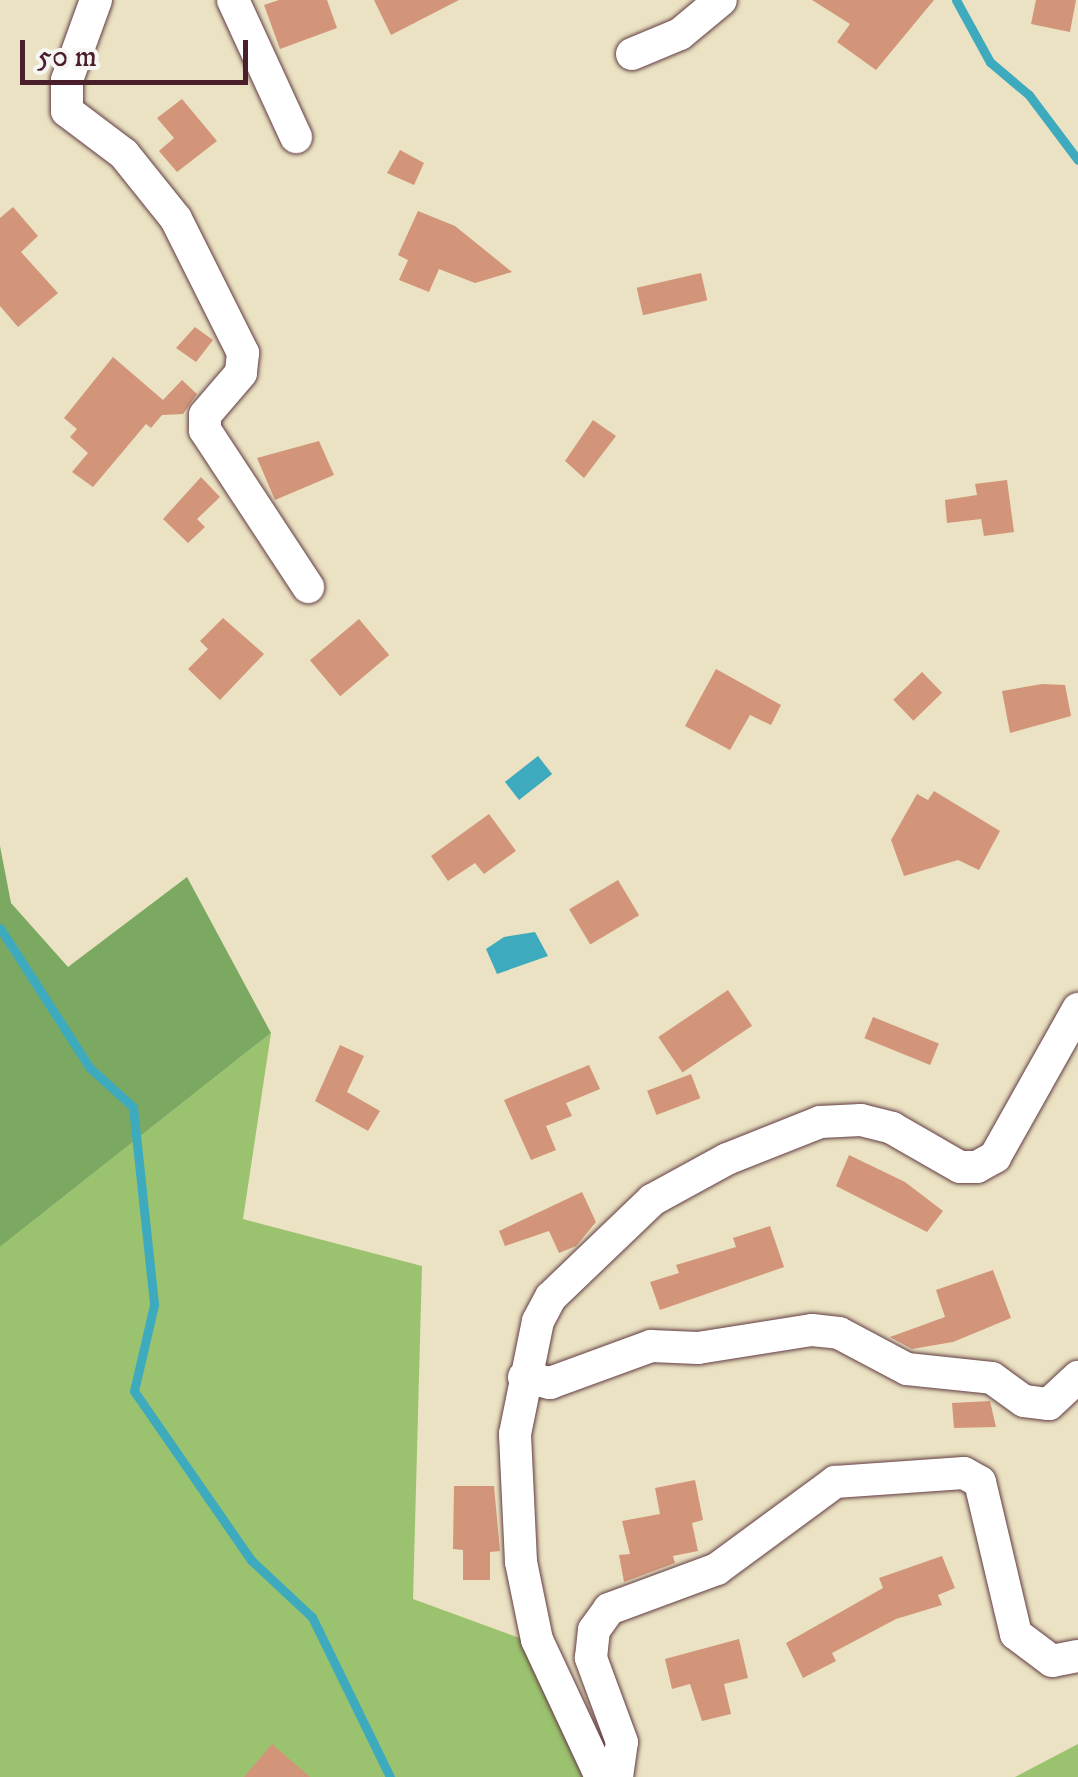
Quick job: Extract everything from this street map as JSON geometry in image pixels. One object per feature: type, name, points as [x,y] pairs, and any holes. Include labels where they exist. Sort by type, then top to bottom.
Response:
[{"type":"street","points":[[96,0],[67,80],[68,111],[124,154],[176,219],[243,353],[233,388],[205,415],[205,430],[308,588]]},
{"type":"street","points":[[233,0],[296,136]]},
{"type":"street","points":[[632,54],[680,34],[721,0]]},
{"type":"street","points":[[612,1776],[537,1640],[521,1562],[515,1434],[524,1378],[551,1298],[603,1241],[652,1200],[727,1159],[820,1122],[861,1120],[892,1128],[960,1167],[995,1157],[1078,1009]]},
{"type":"street","points":[[524,1378],[550,1383],[652,1346],[698,1348],[812,1330],[839,1332],[907,1369],[992,1378],[1024,1401],[1048,1404],[1078,1377]]},
{"type":"street","points":[[612,1776],[622,1742],[591,1658],[594,1630],[609,1609],[717,1569],[834,1482],[964,1474],[980,1482],[1016,1634],[1052,1660],[1078,1656]]},
{"type":"green space","points":[[0,846],[11,903],[68,967],[187,877],[271,1033],[0,1247]]},
{"type":"green space","points":[[271,1033],[243,1219],[422,1266],[413,1599],[525,1640],[625,1777],[0,1777],[0,1247]]},
{"type":"green space","points":[[1078,1744],[1078,1777],[1015,1777]]},
{"type":"water","points":[[538,756],[552,774],[519,800],[505,782]]},
{"type":"water","points":[[535,932],[548,956],[497,974],[486,949],[504,937]]},
{"type":"building","points":[[279,0],[327,0],[337,28],[280,49],[264,5]]},
{"type":"building","points":[[374,0],[459,0],[391,35]]},
{"type":"building","points":[[812,0],[934,0],[876,70],[837,42],[850,24]]},
{"type":"building","points":[[1036,0],[1076,0],[1070,32],[1031,24]]},
{"type":"building","points":[[182,99],[217,141],[177,172],[159,151],[174,138],[157,118]]},
{"type":"building","points":[[400,150],[424,163],[414,185],[387,173]]},
{"type":"building","points":[[13,207],[38,236],[21,252],[58,293],[18,327],[0,306],[0,218]]},
{"type":"building","points":[[418,211],[455,226],[512,272],[475,283],[439,269],[429,292],[399,280],[408,260],[398,255]]},
{"type":"building","points":[[701,273],[707,300],[643,315],[637,288]]},
{"type":"building","points":[[195,327],[213,340],[196,362],[176,348]]},
{"type":"building","points":[[113,357],[163,400],[182,380],[197,394],[183,414],[162,415],[151,428],[146,424],[93,487],[72,472],[88,453],[70,437],[77,429],[64,418]]},
{"type":"building","points":[[593,420],[616,436],[584,478],[565,461]]},
{"type":"building","points":[[319,441],[334,475],[275,500],[257,458]]},
{"type":"building","points":[[201,477],[220,497],[197,519],[205,527],[188,543],[163,519]]},
{"type":"building","points":[[1007,480],[1014,532],[984,536],[981,519],[947,523],[945,500],[977,495],[975,484]]},
{"type":"building","points":[[223,618],[264,654],[220,700],[188,669],[208,649],[200,641]]},
{"type":"building","points":[[359,619],[389,655],[340,696],[310,660]]},
{"type":"building","points":[[716,669],[781,705],[771,725],[750,715],[730,750],[685,726]]},
{"type":"building","points":[[922,672],[942,693],[913,721],[893,700]]},
{"type":"building","points":[[1042,684],[1065,685],[1071,716],[1010,733],[1002,691]]},
{"type":"building","points":[[934,791],[1000,831],[979,870],[958,860],[904,876],[891,840],[917,794],[928,800]]},
{"type":"building","points":[[489,814],[516,851],[484,874],[475,863],[448,881],[431,856]]},
{"type":"building","points":[[618,880],[639,915],[590,945],[569,909]]},
{"type":"building","points":[[728,990],[752,1026],[682,1073],[658,1037]]},
{"type":"building","points":[[873,1017],[939,1044],[930,1065],[864,1038]]},
{"type":"building","points":[[340,1045],[364,1056],[347,1092],[380,1111],[368,1131],[315,1101]]},
{"type":"building","points":[[589,1065],[600,1089],[566,1103],[572,1116],[546,1126],[556,1150],[531,1160],[504,1100]]},
{"type":"building","points":[[691,1074],[700,1098],[656,1115],[647,1091]]},
{"type":"building","points":[[849,1155],[905,1182],[943,1211],[927,1232],[836,1186]]},
{"type":"building","points":[[582,1192],[596,1222],[576,1246],[559,1253],[549,1231],[505,1246],[499,1231]]},
{"type":"building","points":[[770,1226],[784,1267],[660,1310],[650,1282],[679,1273],[676,1265],[736,1247],[733,1238]]},
{"type":"building","points":[[993,1270],[1011,1318],[953,1342],[912,1349],[890,1337],[945,1317],[936,1290]]},
{"type":"building","points":[[990,1401],[996,1427],[954,1428],[952,1403]]},
{"type":"building","points":[[695,1480],[703,1520],[692,1523],[698,1551],[673,1556],[675,1563],[624,1582],[619,1555],[630,1554],[622,1521],[660,1514],[655,1488]]},
{"type":"building","points":[[454,1486],[494,1486],[500,1551],[490,1552],[490,1580],[463,1580],[463,1550],[453,1549]]},
{"type":"building","points":[[942,1556],[955,1588],[938,1595],[942,1605],[896,1619],[832,1653],[836,1661],[803,1678],[786,1643],[883,1588],[879,1578]]},
{"type":"building","points":[[739,1639],[748,1678],[724,1684],[731,1714],[702,1721],[690,1684],[672,1689],[665,1659]]},
{"type":"building","points":[[272,1744],[310,1777],[244,1777]]},
{"type":"waterway","points":[[956,0],[990,62],[1029,95],[1078,160]]},
{"type":"waterway","points":[[0,928],[90,1068],[133,1107],[154,1305],[134,1391],[251,1560],[312,1617],[390,1777]]}]
